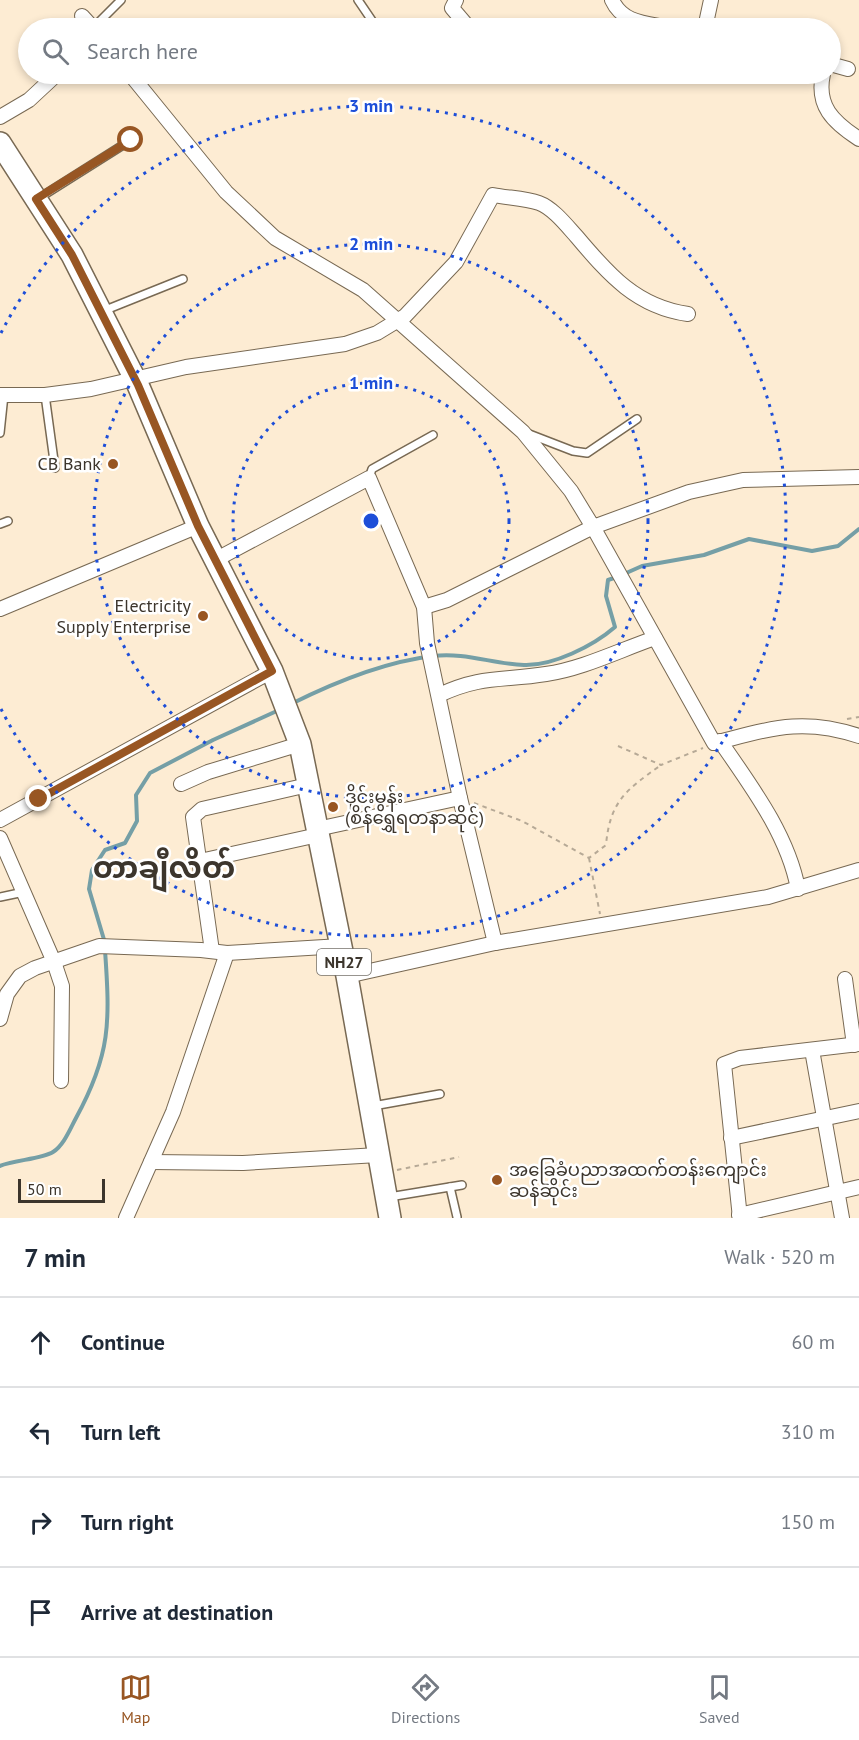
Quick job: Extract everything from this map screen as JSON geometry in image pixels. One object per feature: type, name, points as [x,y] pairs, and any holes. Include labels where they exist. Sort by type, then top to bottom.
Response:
[{"type":"main road","name":"NH27","points":[[0,143],[72,255],[134,378],[198,526],[276,680],[287,708],[300,744],[341,945],[388,1208]]},
{"type":"street","points":[[456,0],[452,8],[460,18]]},
{"type":"street","points":[[612,0],[620,15],[626,18]]},
{"type":"street","points":[[707,18],[711,0]]},
{"type":"street","points":[[841,67],[848,69]]},
{"type":"street","points":[[0,117],[29,100],[46,84]]},
{"type":"street","points":[[138,84],[226,192],[275,238],[363,290],[399,320],[523,432],[572,491],[618,575],[717,742],[752,788],[792,863],[798,889]]},
{"type":"street","points":[[820,84],[828,115],[859,138]]},
{"type":"street","points":[[2,395],[45,395],[91,389],[134,378],[345,344],[377,333],[399,320],[456,262],[493,195],[540,204],[566,225],[632,295],[665,311],[688,314]]},
{"type":"street","points":[[424,607],[447,600],[593,527],[689,492],[743,480],[859,477]]},
{"type":"street","points":[[215,560],[369,478],[424,607],[431,664],[495,944]]},
{"type":"street","points":[[1,606],[198,526]]},
{"type":"street","points":[[439,695],[464,683],[488,678],[548,674],[655,638]]},
{"type":"street","points":[[0,820],[276,680]]},
{"type":"street","points":[[717,742],[785,725],[812,725],[859,736]]},
{"type":"street","points":[[181,784],[208,772],[300,744]]},
{"type":"street","points":[[212,951],[193,817],[202,809],[308,785]]},
{"type":"street","points":[[200,861],[460,798]]},
{"type":"street","points":[[0,838],[54,962],[62,986],[61,1081]]},
{"type":"street","points":[[347,975],[495,944],[798,889],[859,870]]},
{"type":"street","points":[[0,1019],[8,994],[20,976],[34,968],[99,946],[212,951],[227,954],[341,945]]},
{"type":"street","points":[[126,1218],[173,1112],[227,954]]},
{"type":"street","points":[[845,979],[856,1044],[740,1058],[724,1064],[740,1216],[859,1187]]},
{"type":"street","points":[[812,1050],[842,1218]]},
{"type":"street","points":[[730,1138],[859,1110]]},
{"type":"street","points":[[151,1162],[380,1164]]},
{"type":"lane","points":[[103,18],[121,0]]},
{"type":"lane","points":[[358,0],[370,18]]},
{"type":"lane","points":[[36,199],[131,140]]},
{"type":"lane","points":[[100,312],[183,279]]},
{"type":"lane","points":[[0,434],[2,395]]},
{"type":"lane","points":[[45,395],[55,468]]},
{"type":"lane","points":[[523,432],[573,451],[587,453],[637,419]]},
{"type":"lane","points":[[369,478],[372,469],[433,435]]},
{"type":"lane","points":[[0,524],[8,521]]},
{"type":"lane","points":[[0,897],[24,892]]},
{"type":"lane","points":[[370,1107],[440,1094]]},
{"type":"lane","points":[[388,1208],[462,1185]]},
{"type":"lane","points":[[450,1187],[456,1217]]},
{"type":"path","points":[[589,858],[606,845],[609,819],[628,788],[661,765],[717,742]]},
{"type":"path","points":[[618,746],[661,765]]},
{"type":"path","points":[[460,798],[522,821],[589,858],[603,926]]},
{"type":"path","points":[[380,1164],[459,1157]]},
{"type":"waterway","points":[[624,574],[642,566],[704,555],[749,539],[812,551],[838,546],[859,529]]},
{"type":"waterway","points":[[291,704],[360,674],[414,659],[445,655],[524,665],[547,662],[572,654],[615,627],[606,596],[608,580],[617,577]]},
{"type":"waterway","points":[[105,943],[89,889],[92,870],[105,850],[125,843],[137,821],[136,795],[150,773],[213,740],[279,710]]},
{"type":"waterway","points":[[0,1166],[42,1156],[57,1149],[88,1095],[102,1056],[106,1037],[105,950]]},
{"type":"place","name":"CB Bank","points":[[113,464]]},
{"type":"place","name":"Electricity Supply Enterprise","points":[[203,616]]},
{"type":"place","name":"ဒိုင်းမွန်း (စိန်ရွှေရတနာဆိုင်)","points":[[333,807]]},
{"type":"place","name":"အခြေခံပညာအထက်တန်းကျောင်း ဆန်ဆိုင်း","points":[[497,1180]]},
{"type":"district","name":"တာချီလိတ်","points":[[164,868]]},
{"type":"route","points":[[39,799],[116,756],[151,740],[272,671],[198,526],[138,385],[72,255],[36,199],[131,140]]}]
